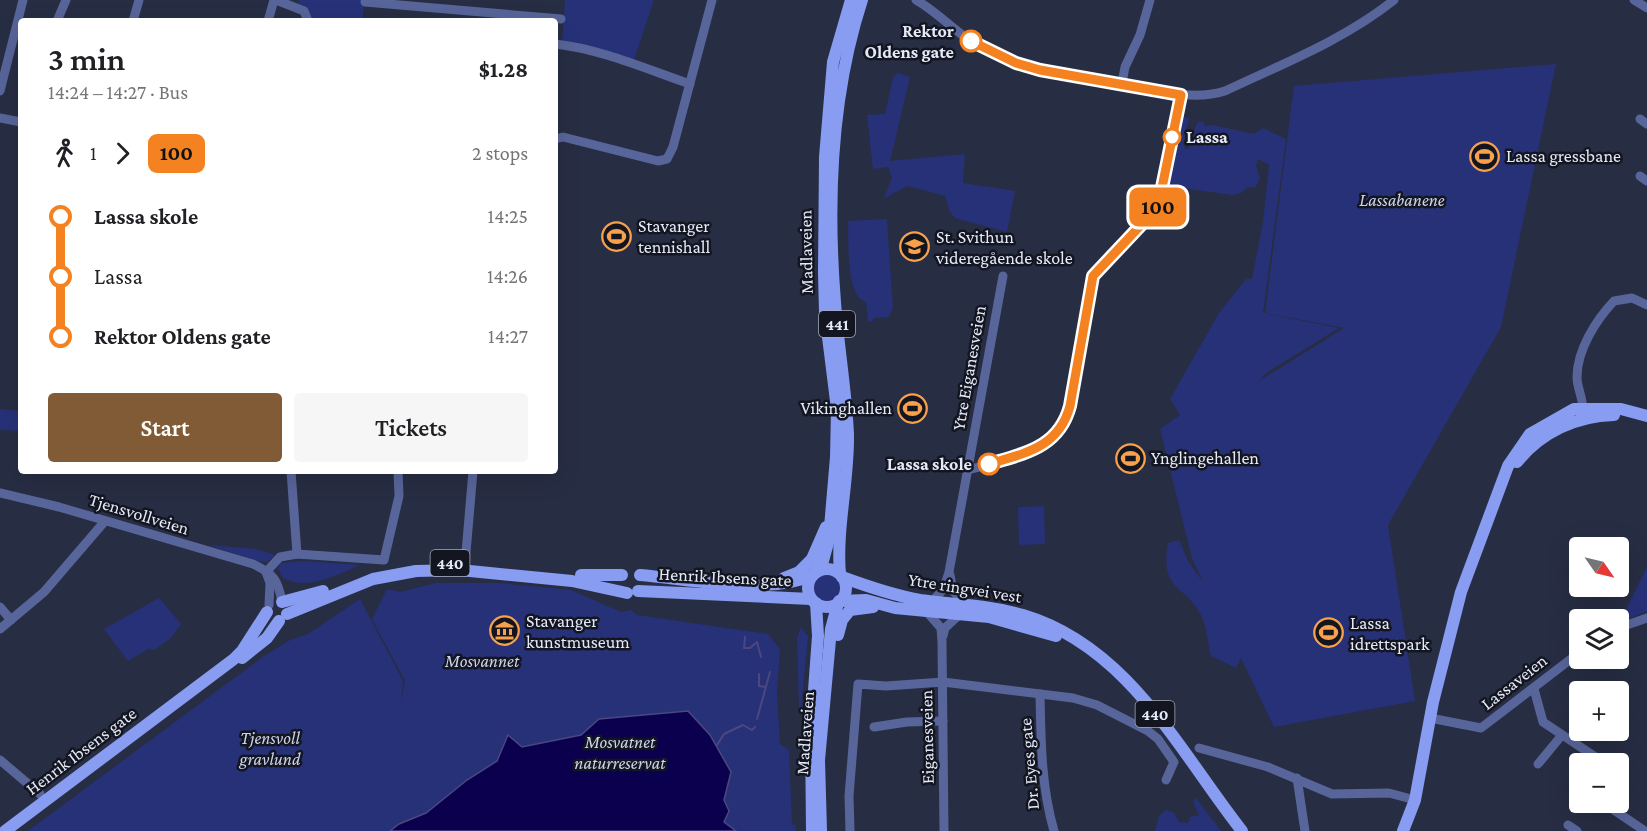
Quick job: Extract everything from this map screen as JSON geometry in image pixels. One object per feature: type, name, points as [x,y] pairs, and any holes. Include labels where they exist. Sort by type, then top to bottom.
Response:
[{"type":"main road","name":"Madlaveien","points":[[814,574],[828,547],[837,410],[825,313],[825,158],[833,62],[850,0]]},
{"type":"main road","name":"Madlaveien","points":[[841,576],[848,434],[835,304],[832,207],[841,87],[848,49],[862,0]]},
{"type":"main road","points":[[1403,831],[1415,800],[1430,718],[1461,592],[1508,466],[1530,434],[1580,411],[1622,409],[1626,412],[1647,416]]},
{"type":"main road","name":"441","points":[[769,583],[790,577],[806,566],[816,553],[822,532],[831,521]]},
{"type":"main road","name":"440","points":[[268,609],[273,602],[283,610],[310,596],[387,568],[426,562],[606,577],[631,571],[640,575]]},
{"type":"main road","points":[[814,574],[826,569],[841,576]]},
{"type":"main road","name":"Henrik Ibsens gate","points":[[179,700],[260,645],[283,610],[373,579],[416,571],[460,570],[572,581],[632,592],[814,601]]},
{"type":"main road","name":"441","points":[[814,574],[808,587],[814,601]]},
{"type":"main road","name":"Henrik Ibsens gate","points":[[640,575],[710,583],[794,583],[814,574]]},
{"type":"main road","points":[[622,575],[620,585],[632,592],[642,582],[640,575]]},
{"type":"main road","name":"441","points":[[838,602],[845,593],[841,576]]},
{"type":"main road","name":"Ytre ringvei vest","points":[[841,576],[875,591],[930,607]]},
{"type":"main road","name":"Ytre ringvei vest","points":[[838,602],[866,600],[895,608],[1000,609],[1043,622],[1084,645],[1112,666],[1139,692],[1242,831]]},
{"type":"main road","name":"Madlaveien","points":[[812,831],[811,731],[818,636],[814,601]]},
{"type":"main road","points":[[814,601],[826,606],[838,602]]},
{"type":"main road","name":"Madlaveien","points":[[821,831],[819,760],[830,648],[838,602]]},
{"type":"main road","name":"441","points":[[830,648],[837,640],[842,620],[850,610],[863,606],[895,608]]},
{"type":"main road","points":[[268,609],[273,620],[283,610]]},
{"type":"main road","name":"Henrik Ibsens gate","points":[[5,831],[242,651],[268,609]]},
{"type":"main road","name":"Ytre ringvei vest","points":[[963,609],[1043,632],[1073,644],[1102,663],[1137,698],[1235,831]]},
{"type":"street","points":[[18,18],[23,0]]},
{"type":"street","points":[[58,18],[66,0]]},
{"type":"street","points":[[134,18],[139,0]]},
{"type":"street","points":[[268,18],[275,0],[304,11],[308,18]]},
{"type":"street","points":[[558,137],[658,161],[667,159],[673,147],[712,0]]},
{"type":"street","points":[[916,0],[971,41],[1016,63],[1040,70],[1181,95],[1206,95],[1225,91],[1361,25],[1394,0]]},
{"type":"street","points":[[1122,83],[1125,67],[1140,35],[1150,0]]},
{"type":"street","points":[[1634,0],[1647,8]]},
{"type":"street","points":[[365,2],[517,18]]},
{"type":"street","points":[[0,92],[18,20]]},
{"type":"street","points":[[558,44],[574,46],[608,56],[690,84]]},
{"type":"street","points":[[967,470],[1045,444],[1064,425],[1070,406],[1093,276],[1158,207],[1181,95]]},
{"type":"street","points":[[0,118],[18,121]]},
{"type":"street","name":"Ytre Eiganesveien","points":[[930,607],[944,588],[949,572],[1003,276]]},
{"type":"street","points":[[1580,411],[1579,359],[1589,338],[1614,301],[1632,298],[1647,305]]},
{"type":"street","points":[[291,474],[297,554]]},
{"type":"street","points":[[266,572],[280,557],[297,554],[384,560],[399,496],[398,474]]},
{"type":"street","points":[[465,564],[473,474]]},
{"type":"street","name":"Tjensvollveien","points":[[0,493],[254,564],[266,572]]},
{"type":"street","points":[[0,629],[44,592],[81,553],[105,521]]},
{"type":"street","points":[[266,572],[270,583],[268,609]]},
{"type":"street","points":[[266,572],[278,582],[283,610]]},
{"type":"street","points":[[942,642],[945,628],[963,609],[953,591],[949,572]]},
{"type":"street","points":[[0,607],[11,620]]},
{"type":"street","name":"Eiganesveien","points":[[930,607],[941,628],[942,642],[944,831]]},
{"type":"street","points":[[1629,624],[1647,618]]},
{"type":"street","name":"Lassaveien","points":[[1430,718],[1481,728],[1569,661]]},
{"type":"street","points":[[850,831],[849,796],[858,684],[886,686],[943,682],[1073,698],[1097,705],[1148,731],[1158,739],[1174,762],[1166,780]]},
{"type":"street","points":[[1534,689],[1539,699],[1541,719],[1589,753]]},
{"type":"street","name":"Dr. Eyes gate","points":[[1040,694],[1043,773],[1047,806],[1054,831]]},
{"type":"street","points":[[874,727],[907,722],[943,721]]},
{"type":"street","points":[[1538,764],[1562,735]]},
{"type":"street","points":[[1199,748],[1268,767],[1332,794],[1389,793],[1415,800]]},
{"type":"street","points":[[0,760],[40,794]]},
{"type":"street","points":[[1297,778],[1305,831]]},
{"type":"street","points":[[1618,813],[1645,831]]},
{"type":"street","points":[[1568,825],[1577,831]]},
{"type":"green space","points":[[299,0],[365,0],[362,18],[308,18],[308,15],[298,2]]},
{"type":"green space","points":[[565,0],[654,0],[633,63],[562,41]]},
{"type":"green space","name":"Lassabanene","points":[[1556,64],[1501,327],[1388,525],[1415,701],[1274,727],[1241,658],[1236,668],[1211,656],[1201,615],[1188,597],[1170,579],[1167,570],[1168,543],[1179,540],[1188,561],[1203,582],[1192,558],[1160,429],[1180,415],[1170,399],[1219,313],[1246,279],[1252,279],[1263,222],[1269,165],[1258,159],[1256,166],[1260,178],[1255,188],[1248,187],[1241,193],[1232,195],[1169,186],[1183,117],[1189,118],[1183,144],[1187,150],[1198,121],[1204,122],[1205,126],[1212,125],[1254,134],[1263,128],[1286,139],[1263,313],[1339,328],[1266,373],[1259,381],[1344,328],[1265,313],[1294,86]]},
{"type":"green space","points":[[898,73],[910,77],[890,161],[965,154],[963,183],[1015,191],[1007,232],[955,218],[950,212],[945,196],[908,186],[884,198],[892,178],[888,167],[873,169],[867,115],[885,114],[893,77]]},
{"type":"green space","points":[[887,219],[893,309],[888,317],[873,318],[873,321],[868,322],[866,302],[859,298],[851,279],[848,221]]},
{"type":"green space","points":[[0,409],[18,411],[18,431],[0,430]]},
{"type":"green space","points":[[1044,506],[1045,544],[1019,545],[1018,507]]},
{"type":"green space","points":[[208,545],[256,549],[275,555],[267,562],[258,561]]},
{"type":"green space","points":[[304,561],[360,565],[331,577],[311,582],[301,583],[282,577],[278,568],[281,563]]},
{"type":"green space","points":[[1647,567],[1647,611],[1629,619],[1629,609],[1626,609]]},
{"type":"green space","points":[[827,575],[836,579],[840,588],[836,597],[827,601],[818,597],[814,588],[818,579]]},
{"type":"green space","points":[[436,583],[499,583],[571,590],[621,612],[631,610],[637,615],[768,634],[780,649],[777,693],[780,744],[789,750],[792,825],[795,824],[796,831],[28,831],[264,656],[290,640],[308,634],[360,599],[403,681],[401,702],[405,681],[372,619],[387,589],[400,592]]},
{"type":"green space","points":[[159,598],[181,624],[171,638],[154,650],[148,649],[128,661],[104,629]]},
{"type":"green space","points":[[801,627],[808,637],[801,707],[799,707],[797,638]]},
{"type":"green space","points":[[1196,798],[1221,831],[1155,831],[1159,816],[1166,810],[1174,813],[1179,822],[1188,823],[1190,817],[1199,815],[1193,801]]},
{"type":"shaded area","points":[[688,711],[710,735],[731,772],[724,800],[729,811],[724,822],[736,831],[390,831],[399,824],[426,813],[467,780],[497,761],[508,735],[522,747],[581,735],[599,719]]},
{"type":"waterway","points":[[745,637],[744,648],[750,648],[757,642],[761,657]]},
{"type":"waterway","points":[[757,719],[770,672]]},
{"type":"waterway","points":[[759,674],[759,686],[765,687]]},
{"type":"waterway","points":[[717,745],[724,734],[743,725],[752,730],[755,727]]},
{"type":"bus line","name":"100","points":[[971,41],[1016,63],[1040,70],[1181,95],[1158,207],[1093,276],[1070,406],[1064,425],[1045,444],[989,464]]},
{"type":"place","name":"Rektor Oldens gate","points":[[971,41]]},
{"type":"place","name":"Lassa","points":[[1172,137]]},
{"type":"place","name":"Lassa gressbane","points":[[1485,156]]},
{"type":"place","name":"Stavanger tennishall","points":[[617,236]]},
{"type":"place","name":"St. Svithun videregående skole","points":[[915,247]]},
{"type":"place","name":"Vikinghallen","points":[[913,408]]},
{"type":"place","name":"Ynglingehallen","points":[[1130,458]]},
{"type":"place","name":"Lassa skole","points":[[989,464]]},
{"type":"place","name":"Stavanger kunstmuseum","points":[[505,631]]},
{"type":"place","name":"Lassa idrettspark","points":[[1329,633]]},
{"type":"park label","name":"Mosvannet","points":[[482,661]]},
{"type":"park label","name":"Tjensvoll gravlund","points":[[270,748]]},
{"type":"park label","name":"Mosvatnet naturreservat","points":[[620,752]]}]
